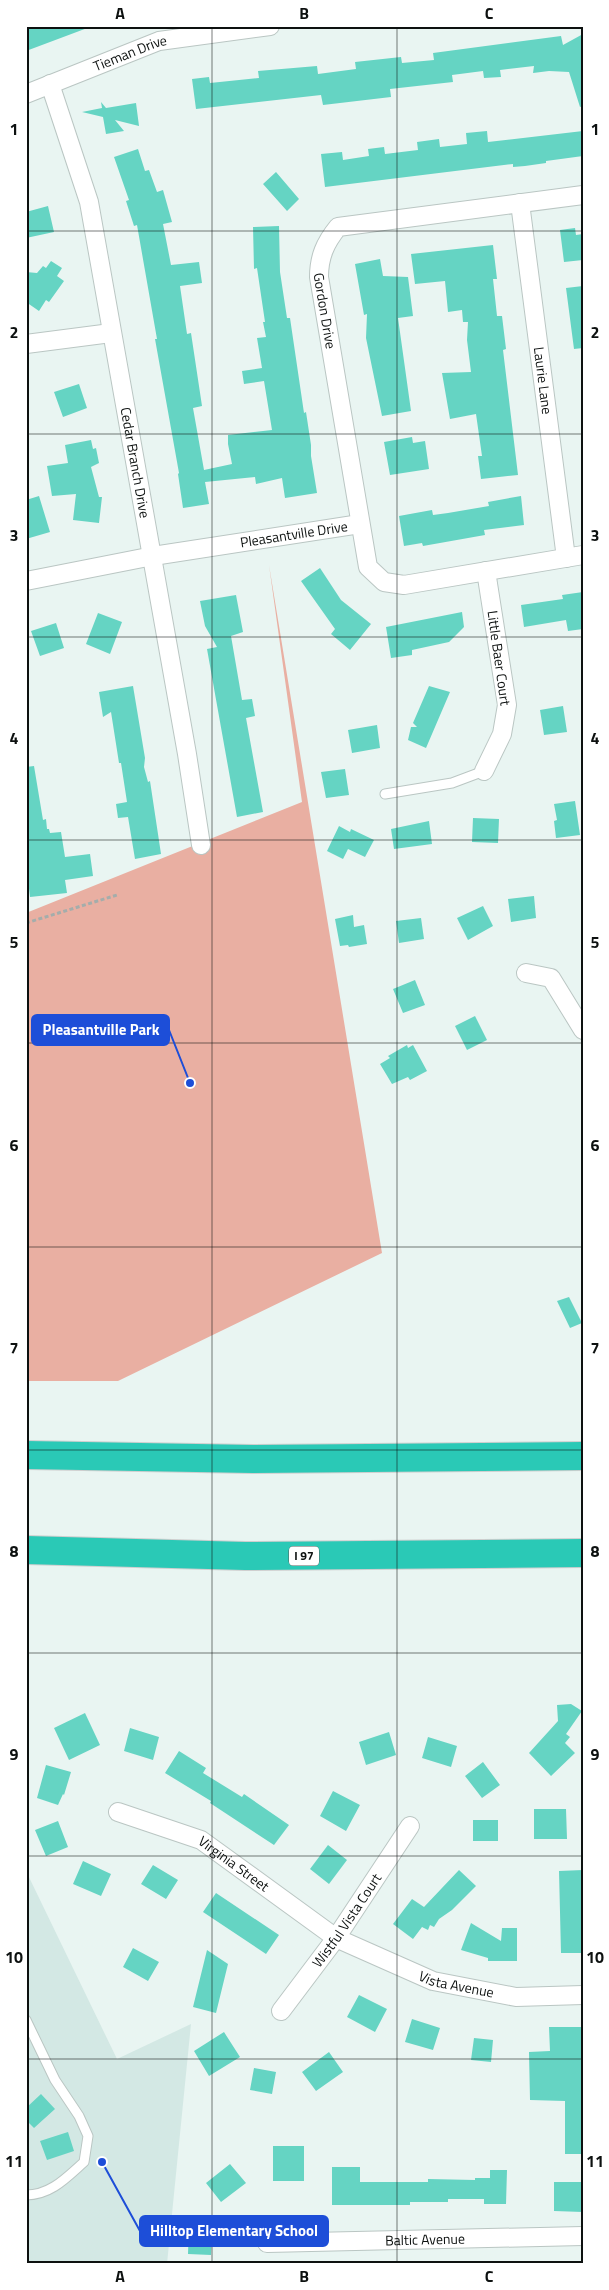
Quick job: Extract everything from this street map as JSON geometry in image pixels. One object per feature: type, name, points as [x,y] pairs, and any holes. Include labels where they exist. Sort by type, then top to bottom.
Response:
[{"type":"highway","points":[[26,1455],[235,1459],[583,1456]]},
{"type":"highway","name":"I 97","points":[[26,1550],[245,1556],[583,1553]]},
{"type":"street","name":"Tieman Drive","points":[[26,94],[159,41],[270,26]]},
{"type":"street","name":"Cedar Branch Drive","points":[[50,84],[89,202],[198,814],[201,846]]},
{"type":"street","name":"Gordon Drive","points":[[360,524],[319,279],[319,262],[326,242],[338,227],[583,195]]},
{"type":"street","name":"Laurie Lane","points":[[520,203],[574,556]]},
{"type":"street","points":[[26,344],[111,333]]},
{"type":"street","name":"Pleasantville Drive","points":[[26,581],[153,556],[360,524],[368,567],[384,582],[404,585],[574,556]]},
{"type":"street","name":"Little Baer Court","points":[[484,771],[502,734],[507,705],[486,570]]},
{"type":"street","points":[[526,973],[551,978],[583,1030]]},
{"type":"street","name":"Virginia Street","points":[[118,1812],[201,1840],[336,1938]]},
{"type":"street","name":"Wistful Vista Court","points":[[281,2011],[336,1938],[410,1826]]},
{"type":"street","name":"Vista Avenue","points":[[336,1938],[434,1981],[516,1997],[583,1995]]},
{"type":"street","name":"Baltic Avenue","points":[[267,2243],[583,2236]]},
{"type":"lane","points":[[385,794],[452,783],[484,771]]},
{"type":"lane","points":[[26,2020],[55,2080],[79,2116],[88,2136],[84,2162],[55,2187],[34,2195],[26,2195]]},
{"type":"path","points":[[26,923],[117,895]]},
{"type":"shaded area","points":[[269,565],[382,1253],[118,1381],[26,1381],[26,913],[302,802]]},
{"type":"shaded area","points":[[26,1871],[117,2059],[191,2024],[167,2264],[26,2264]]},
{"type":"building","points":[[26,26],[90,26],[90,27],[26,51]]},
{"type":"building","points":[[583,34],[583,106],[580,107],[569,72],[549,71],[533,73],[534,66],[500,70],[501,77],[484,78],[483,71],[452,75],[453,82],[390,89],[391,97],[323,105],[321,95],[196,109],[192,79],[209,77],[210,83],[259,78],[258,71],[317,66],[318,74],[356,69],[355,62],[401,57],[402,63],[434,60],[433,53],[561,36],[563,45]]},
{"type":"building","points":[[101,102],[106,108],[136,103],[139,126],[115,120],[124,131],[106,134],[103,117],[82,112],[102,108]]},
{"type":"building","points":[[487,131],[488,142],[583,131],[583,156],[525,166],[513,167],[513,164],[325,187],[321,154],[342,152],[343,160],[369,156],[368,149],[384,147],[385,154],[418,150],[417,142],[439,139],[440,147],[467,144],[466,133]]},
{"type":"building","points":[[138,149],[145,171],[149,170],[157,192],[163,190],[172,222],[163,224],[171,265],[199,262],[202,283],[180,286],[187,334],[191,333],[202,406],[193,408],[204,470],[232,464],[228,435],[272,430],[264,381],[244,384],[242,371],[262,368],[257,338],[266,337],[257,268],[254,269],[253,227],[279,226],[280,272],[287,318],[290,318],[304,413],[306,412],[317,493],[285,498],[282,478],[256,484],[255,477],[205,482],[209,504],[183,508],[179,473],[137,225],[134,226],[126,201],[129,200],[114,157]]},
{"type":"building","points":[[276,172],[299,199],[287,211],[263,184]]},
{"type":"building","points":[[48,206],[54,232],[26,238],[26,212]]},
{"type":"building","points":[[575,228],[576,235],[583,234],[583,260],[564,262],[560,230]]},
{"type":"building","points":[[493,245],[497,279],[493,279],[497,316],[502,316],[506,349],[503,350],[518,475],[481,479],[478,456],[482,456],[476,414],[450,419],[442,373],[471,372],[467,340],[468,322],[463,322],[462,310],[448,312],[445,281],[415,284],[411,254]]},
{"type":"building","points":[[380,259],[383,276],[408,277],[413,316],[398,318],[411,411],[382,416],[366,338],[367,314],[364,315],[355,264]]},
{"type":"building","points":[[51,261],[62,268],[57,276],[64,281],[49,302],[46,300],[39,311],[26,302],[26,272],[37,273],[43,266],[46,268]]},
{"type":"building","points":[[583,286],[583,348],[574,349],[566,288]]},
{"type":"building","points":[[79,384],[87,408],[63,417],[54,392]]},
{"type":"building","points":[[412,437],[413,443],[425,441],[429,469],[390,475],[384,442]]},
{"type":"building","points":[[91,440],[93,449],[96,448],[99,463],[91,467],[99,497],[102,497],[99,523],[73,520],[76,494],[52,496],[47,466],[68,463],[65,445]]},
{"type":"building","points":[[39,496],[50,532],[26,539],[26,500]]},
{"type":"building","points":[[521,496],[524,525],[484,530],[485,535],[423,546],[422,543],[404,546],[399,516],[432,510],[433,515],[448,513],[489,506],[488,502]]},
{"type":"building","points":[[320,568],[341,600],[371,624],[350,650],[331,634],[335,629],[301,581]]},
{"type":"building","points":[[583,592],[583,629],[568,631],[566,620],[524,627],[521,605],[563,599],[562,595]]},
{"type":"building","points":[[236,595],[243,632],[231,636],[242,700],[252,699],[255,716],[246,718],[263,812],[237,817],[207,649],[217,647],[205,626],[200,601]]},
{"type":"building","points":[[462,612],[464,627],[449,642],[412,650],[412,655],[391,658],[386,627]]},
{"type":"building","points":[[98,613],[122,622],[110,654],[86,644]]},
{"type":"building","points":[[56,623],[64,648],[40,656],[31,631]]},
{"type":"building","points":[[133,686],[145,758],[144,767],[148,782],[150,781],[161,854],[135,859],[128,817],[118,818],[116,804],[127,802],[111,712],[103,717],[99,692]]},
{"type":"building","points":[[429,686],[450,692],[426,748],[408,740],[411,727],[417,727],[413,723]]},
{"type":"building","points":[[563,706],[567,732],[544,735],[540,710]]},
{"type":"building","points":[[377,725],[380,748],[352,753],[348,730]]},
{"type":"building","points":[[34,766],[43,820],[46,819],[47,829],[49,829],[50,833],[61,832],[65,857],[90,854],[93,876],[65,880],[67,893],[30,897],[27,872],[26,767]]},
{"type":"building","points":[[345,769],[349,795],[326,798],[321,772]]},
{"type":"building","points":[[575,801],[580,835],[556,838],[554,821],[557,820],[554,804]]},
{"type":"building","points":[[473,818],[499,819],[498,843],[472,842]]},
{"type":"building","points":[[429,821],[432,844],[394,849],[391,829]]},
{"type":"building","points":[[339,826],[350,832],[351,829],[374,840],[365,857],[348,849],[343,859],[327,851]]},
{"type":"building","points":[[534,896],[536,918],[511,922],[508,899]]},
{"type":"building","points":[[483,906],[493,926],[468,940],[457,918]]},
{"type":"building","points":[[353,915],[354,927],[364,925],[367,944],[349,947],[348,945],[340,946],[335,919]]},
{"type":"building","points":[[421,918],[424,939],[399,943],[396,921]]},
{"type":"building","points":[[415,980],[425,1005],[403,1013],[393,989]]},
{"type":"building","points":[[475,1016],[487,1040],[467,1050],[455,1026]]},
{"type":"building","points":[[407,1045],[408,1048],[413,1045],[427,1071],[410,1080],[408,1077],[392,1084],[380,1064],[390,1058],[388,1056]]},
{"type":"building","points":[[569,1297],[582,1323],[570,1328],[557,1301]]},
{"type":"building","points":[[571,1704],[582,1711],[566,1734],[570,1737],[565,1743],[575,1753],[551,1776],[529,1753],[558,1721],[557,1705]]},
{"type":"building","points":[[85,1713],[100,1745],[69,1760],[54,1728]]},
{"type":"building","points":[[130,1728],[159,1737],[153,1760],[124,1751]]},
{"type":"building","points":[[389,1732],[396,1755],[366,1765],[359,1742]]},
{"type":"building","points":[[428,1737],[457,1746],[451,1767],[422,1758]]},
{"type":"building","points":[[179,1751],[206,1768],[203,1773],[242,1797],[244,1794],[289,1825],[274,1845],[210,1803],[211,1801],[165,1773]]},
{"type":"building","points":[[483,1762],[500,1785],[482,1798],[465,1776]]},
{"type":"building","points":[[46,1765],[71,1772],[64,1795],[58,1805],[37,1798]]},
{"type":"building","points":[[333,1791],[360,1805],[346,1831],[320,1816]]},
{"type":"building","points":[[534,1809],[566,1809],[567,1839],[534,1839]]},
{"type":"building","points":[[473,1820],[498,1820],[498,1841],[473,1841]]},
{"type":"building","points":[[58,1821],[68,1847],[46,1856],[35,1830]]},
{"type":"building","points":[[328,1845],[347,1860],[329,1884],[310,1869]]},
{"type":"building","points":[[83,1861],[111,1874],[101,1896],[73,1884]]},
{"type":"building","points":[[153,1865],[178,1880],[166,1899],[141,1884]]},
{"type":"building","points":[[459,1870],[476,1886],[452,1910],[439,1919],[434,1927],[430,1925],[428,1930],[422,1927],[413,1939],[393,1924],[412,1899],[424,1907]]},
{"type":"building","points":[[583,1870],[583,1953],[561,1953],[559,1871]]},
{"type":"building","points":[[216,1893],[279,1935],[266,1954],[203,1912]]},
{"type":"building","points":[[471,1923],[501,1941],[502,1928],[517,1928],[517,1961],[488,1961],[488,1958],[461,1950]]},
{"type":"building","points":[[133,1948],[159,1962],[148,1981],[123,1967]]},
{"type":"building","points":[[207,1950],[228,1964],[216,2013],[193,2007]]},
{"type":"building","points":[[359,1995],[387,2009],[375,2032],[347,2017]]},
{"type":"building","points":[[412,2019],[440,2028],[433,2050],[405,2042]]},
{"type":"building","points":[[549,2027],[583,2027],[583,2154],[565,2154],[565,2101],[530,2100],[529,2052],[550,2051]]},
{"type":"building","points":[[224,2032],[240,2057],[209,2076],[194,2051]]},
{"type":"building","points":[[474,2038],[493,2040],[491,2062],[471,2060]]},
{"type":"building","points":[[329,2052],[343,2072],[316,2091],[302,2072]]},
{"type":"building","points":[[254,2068],[276,2072],[272,2094],[250,2090]]},
{"type":"building","points":[[41,2094],[55,2109],[34,2128],[26,2120],[26,2108]]},
{"type":"building","points":[[68,2132],[74,2151],[47,2160],[40,2141]]},
{"type":"building","points":[[273,2146],[304,2146],[304,2181],[273,2181]]},
{"type":"building","points":[[230,2164],[246,2183],[221,2202],[206,2183]]},
{"type":"building","points":[[332,2167],[360,2167],[360,2182],[428,2182],[428,2179],[475,2180],[475,2178],[490,2178],[490,2170],[507,2170],[506,2204],[484,2204],[484,2199],[448,2199],[448,2202],[410,2202],[410,2205],[332,2205]]},
{"type":"building","points":[[554,2182],[583,2182],[583,2212],[554,2211]]},
{"type":"building","points":[[189,2225],[212,2226],[211,2255],[188,2254]]},
{"type":"place","name":"Pleasantville Park","points":[[190,1083]]},
{"type":"place","name":"Hilltop Elementary School","points":[[102,2162]]}]
